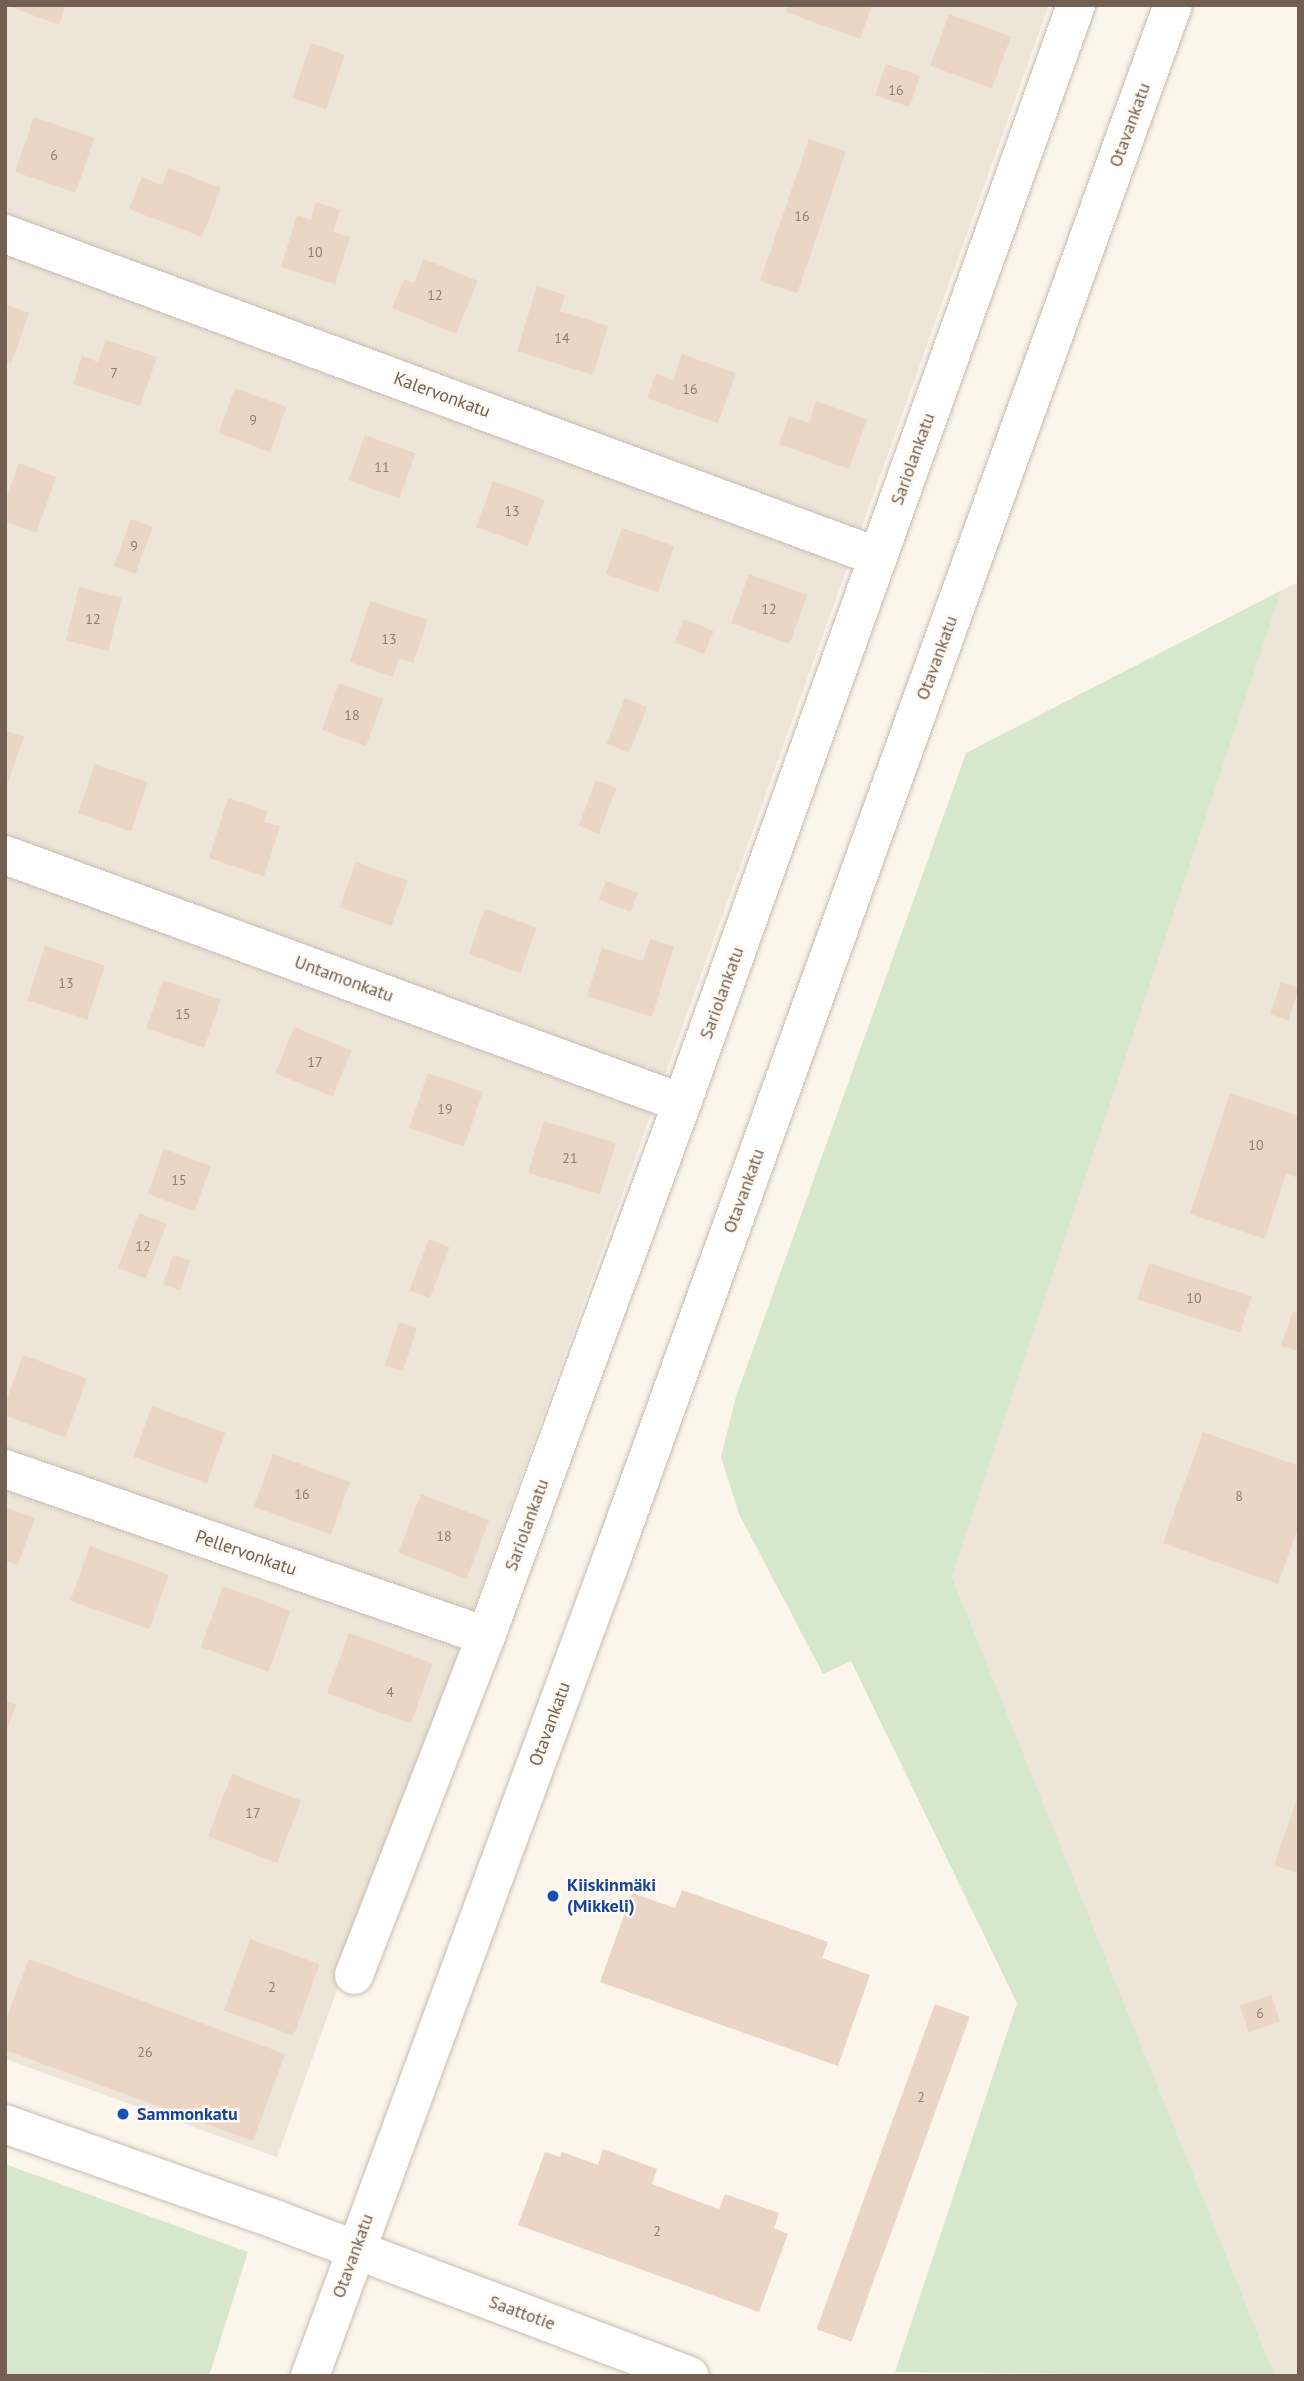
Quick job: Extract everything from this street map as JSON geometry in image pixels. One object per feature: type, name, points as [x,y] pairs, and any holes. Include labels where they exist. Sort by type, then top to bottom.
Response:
[{"type":"street","name":"Sariolankatu","points":[[354,1975],[486,1636],[682,1103],[1076,5]]},
{"type":"street","name":"Otavankatu","points":[[310,2376],[613,1555],[1173,5]]},
{"type":"street","name":"Kalervonkatu","points":[[5,234],[878,557]]},
{"type":"street","name":"Untamonkatu","points":[[5,855],[682,1103]]},
{"type":"street","name":"Pellervonkatu","points":[[5,1469],[486,1636]]},
{"type":"street","points":[[5,2124],[355,2249]]},
{"type":"street","name":"Saattotie","points":[[355,2249],[690,2376]]},
{"type":"shaded area","points":[[5,5],[1049,5],[277,2157],[5,2059]]},
{"type":"shaded area","points":[[1299,582],[1299,2376],[1275,2376],[952,1577],[1282,590]]},
{"type":"green space","points":[[1282,590],[952,1577],[1275,2376],[895,2372],[1017,2003],[851,1661],[823,1674],[739,1514],[721,1457],[736,1397],[966,753]]},
{"type":"green space","points":[[5,2164],[248,2252],[209,2376],[5,2376]]},
{"type":"building","points":[[6,5],[66,5],[59,25]]},
{"type":"building","points":[[788,5],[872,5],[860,39],[786,12]]},
{"type":"building","points":[[949,14],[1011,37],[992,88],[930,66]]},
{"type":"building","points":[[311,43],[345,55],[326,110],[292,98]]},
{"type":"building","points":[[886,64],[920,76],[909,107],[875,95]]},
{"type":"building","points":[[34,117],[95,138],[76,193],[15,172]]},
{"type":"building","points":[[809,139],[846,152],[797,294],[760,281]]},
{"type":"building","points":[[168,168],[221,188],[202,237],[129,209],[142,177],[162,185]]},
{"type":"building","points":[[316,202],[340,210],[333,232],[350,237],[335,284],[281,267],[297,215],[311,220]]},
{"type":"building","points":[[424,259],[478,281],[456,334],[392,308],[404,279],[414,283]]},
{"type":"building","points":[[537,286],[565,295],[560,311],[608,326],[593,375],[517,351]]},
{"type":"building","points":[[5,304],[29,313],[11,364],[5,362]]},
{"type":"building","points":[[106,340],[157,357],[140,406],[73,384],[82,356],[98,362]]},
{"type":"building","points":[[682,354],[736,373],[718,423],[647,398],[656,373],[673,380]]},
{"type":"building","points":[[235,388],[287,407],[270,452],[219,433]]},
{"type":"building","points":[[816,401],[867,419],[849,469],[779,444],[789,416],[809,423]]},
{"type":"building","points":[[365,435],[416,453],[399,499],[349,480]]},
{"type":"building","points":[[19,463],[56,477],[36,533],[5,521],[5,501]]},
{"type":"building","points":[[493,481],[545,500],[528,546],[476,527]]},
{"type":"building","points":[[131,519],[153,527],[136,574],[114,566]]},
{"type":"building","points":[[622,528],[674,546],[658,592],[606,574]]},
{"type":"building","points":[[749,574],[807,595],[789,644],[731,623]]},
{"type":"building","points":[[79,587],[122,598],[108,651],[66,640]]},
{"type":"building","points":[[370,601],[428,620],[413,663],[399,658],[393,677],[350,662]]},
{"type":"building","points":[[684,619],[714,631],[704,654],[675,642]]},
{"type":"building","points":[[339,683],[383,699],[366,746],[322,730]]},
{"type":"building","points":[[625,698],[647,707],[629,752],[607,743]]},
{"type":"building","points":[[5,730],[24,737],[6,787],[5,787]]},
{"type":"building","points":[[95,764],[148,782],[131,831],[78,813]]},
{"type":"building","points":[[596,780],[617,788],[599,834],[578,826]]},
{"type":"building","points":[[228,798],[268,811],[264,822],[280,826],[264,876],[209,858]]},
{"type":"building","points":[[356,862],[408,881],[391,926],[340,907]]},
{"type":"building","points":[[606,881],[638,893],[631,912],[599,900]]},
{"type":"building","points":[[485,909],[537,928],[520,973],[469,954]]},
{"type":"building","points":[[650,939],[674,946],[652,1017],[587,996],[602,948],[643,961]]},
{"type":"building","points":[[45,946],[105,965],[87,1020],[27,1000]]},
{"type":"building","points":[[163,980],[221,1000],[204,1048],[146,1028]]},
{"type":"building","points":[[1281,982],[1299,988],[1289,1020],[1270,1014]]},
{"type":"building","points":[[294,1027],[351,1050],[333,1097],[275,1073]]},
{"type":"building","points":[[428,1073],[483,1092],[464,1147],[409,1128]]},
{"type":"building","points":[[1230,1093],[1299,1116],[1299,1178],[1286,1174],[1265,1239],[1190,1214]]},
{"type":"building","points":[[544,1121],[616,1143],[600,1195],[528,1173]]},
{"type":"building","points":[[164,1149],[211,1166],[195,1211],[148,1194]]},
{"type":"building","points":[[139,1213],[167,1224],[146,1279],[118,1268]]},
{"type":"building","points":[[429,1239],[450,1247],[430,1298],[409,1290]]},
{"type":"building","points":[[173,1255],[190,1261],[180,1290],[163,1284]]},
{"type":"building","points":[[1149,1263],[1252,1296],[1240,1333],[1137,1299]]},
{"type":"building","points":[[1293,1311],[1299,1313],[1299,1351],[1281,1346]]},
{"type":"building","points":[[399,1322],[417,1328],[403,1372],[385,1366]]},
{"type":"building","points":[[23,1355],[87,1378],[65,1437],[5,1415],[5,1404]]},
{"type":"building","points":[[152,1406],[225,1433],[207,1483],[134,1457]]},
{"type":"building","points":[[1203,1432],[1299,1466],[1299,1526],[1278,1584],[1163,1543]]},
{"type":"building","points":[[273,1454],[350,1482],[331,1535],[254,1507]]},
{"type":"building","points":[[421,1494],[489,1520],[467,1579],[398,1553]]},
{"type":"building","points":[[5,1507],[35,1518],[18,1565],[5,1561]]},
{"type":"building","points":[[90,1546],[169,1575],[149,1629],[70,1601]]},
{"type":"building","points":[[223,1586],[291,1611],[268,1672],[201,1647]]},
{"type":"building","points":[[349,1633],[433,1663],[411,1724],[327,1693]]},
{"type":"building","points":[[5,1701],[16,1705],[6,1733],[5,1733]]},
{"type":"building","points":[[232,1774],[301,1801],[277,1863],[208,1837]]},
{"type":"building","points":[[1299,1796],[1299,1874],[1274,1865]]},
{"type":"building","points":[[682,1890],[828,1942],[822,1958],[870,1975],[838,2066],[600,1982],[632,1893],[675,1908]]},
{"type":"building","points":[[250,1939],[320,1964],[294,2036],[224,2010]]},
{"type":"building","points":[[29,1959],[285,2054],[253,2141],[5,2050],[5,2021]]},
{"type":"building","points":[[1271,1995],[1280,2021],[1249,2032],[1240,2006]]},
{"type":"building","points":[[935,2004],[970,2017],[851,2342],[817,2329]]},
{"type":"building","points":[[603,2149],[657,2169],[652,2184],[702,2203],[719,2209],[725,2194],[779,2213],[774,2228],[788,2234],[759,2312],[518,2225],[545,2152],[560,2157],[562,2152],[598,2165]]},
{"type":"place","name":"Kiiskinmäki (Mikkeli)","points":[[553,1896]]},
{"type":"place","name":"Sammonkatu","points":[[123,2114]]}]
